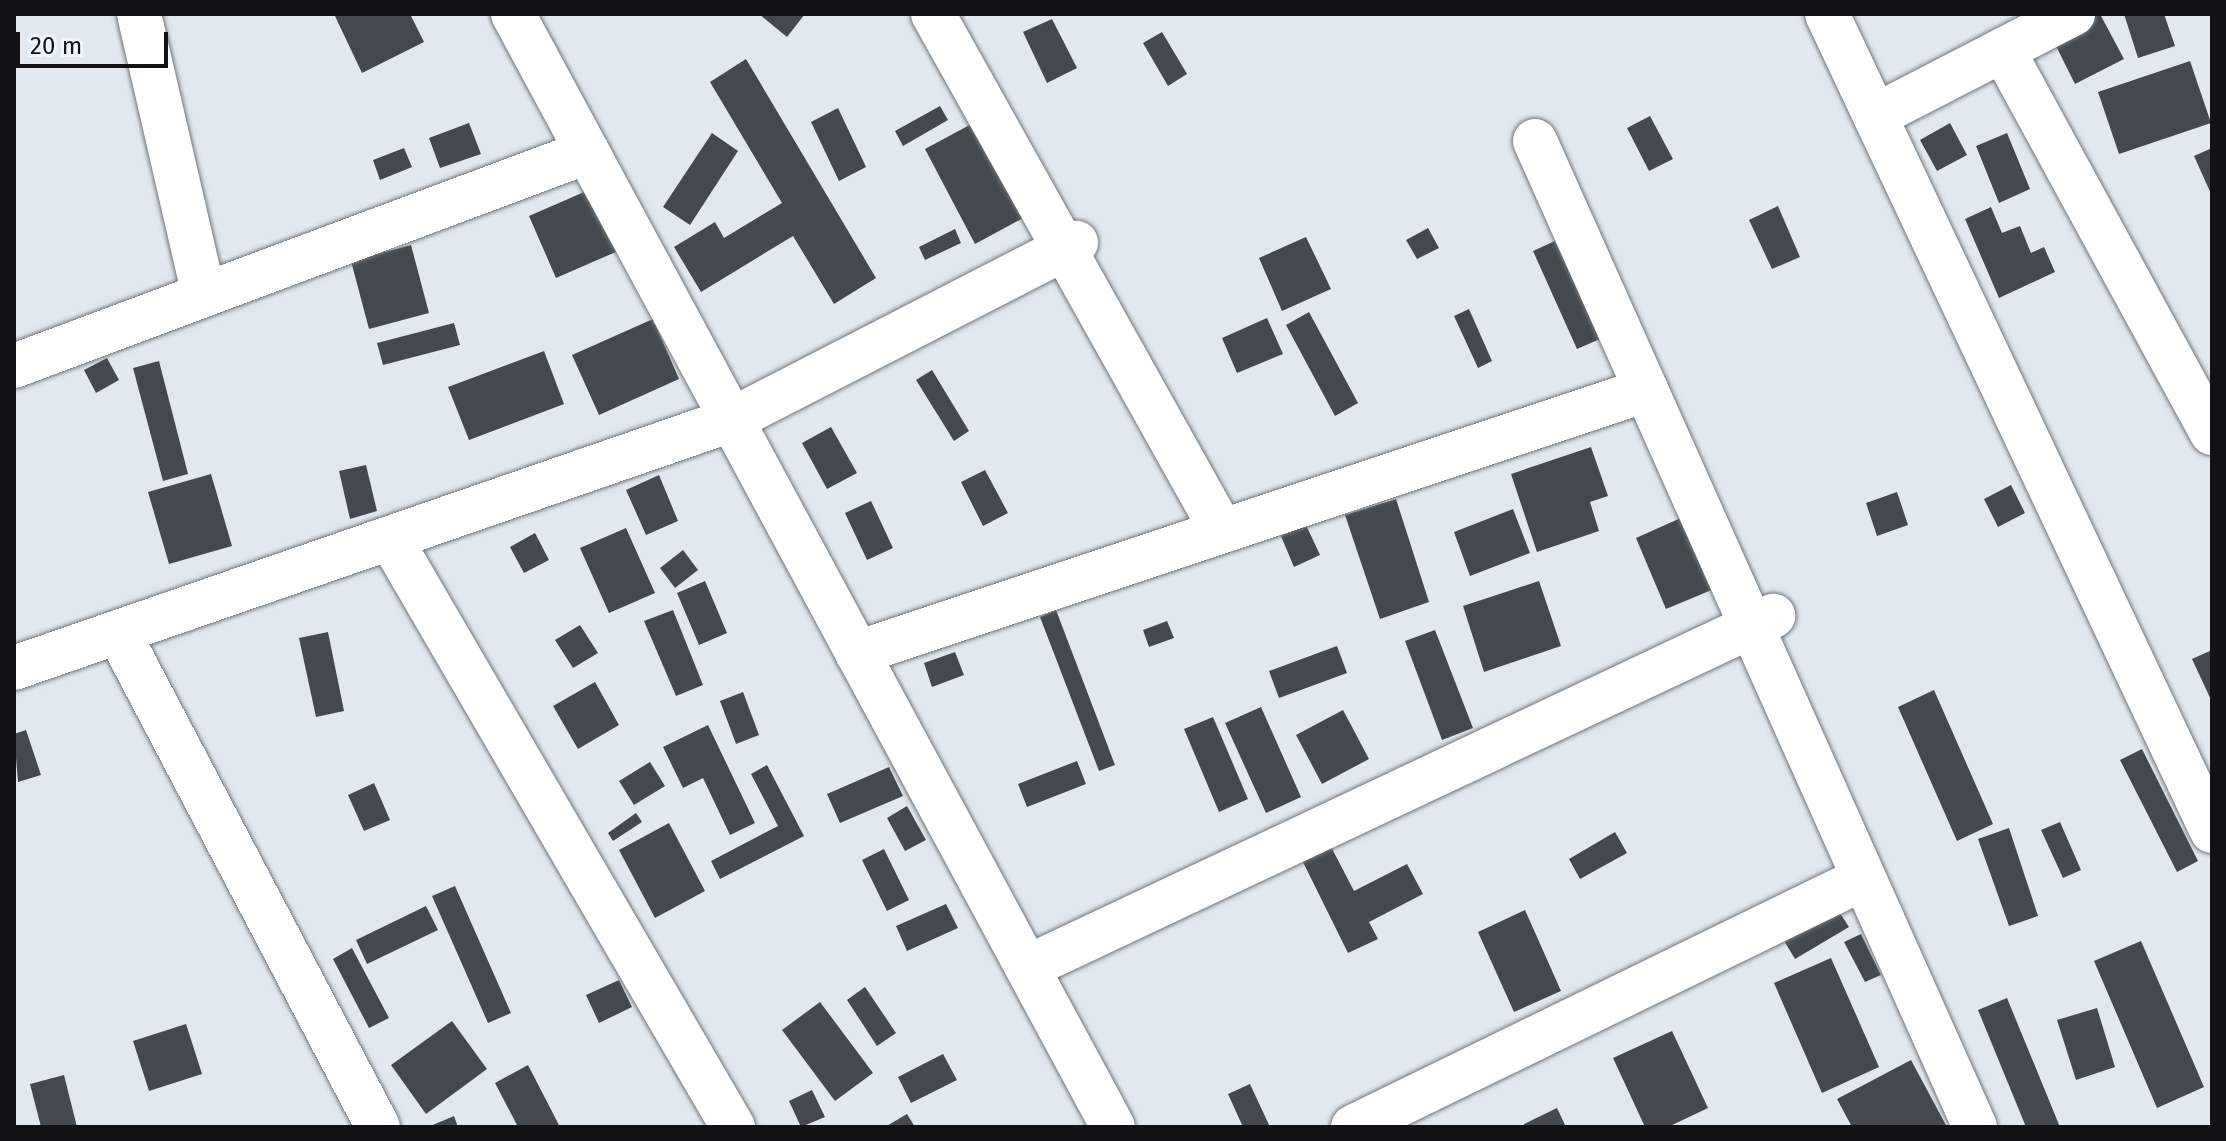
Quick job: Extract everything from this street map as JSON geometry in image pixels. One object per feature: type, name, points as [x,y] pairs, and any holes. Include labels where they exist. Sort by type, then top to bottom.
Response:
[{"type":"street","points":[[139,14],[204,295]]},
{"type":"street","points":[[513,14],[1113,1127]]},
{"type":"street","points":[[933,14],[1070,246],[1222,531]]},
{"type":"street","points":[[1827,14],[2212,831]]},
{"type":"street","points":[[1875,116],[2073,14]]},
{"type":"street","points":[[2003,50],[2212,433]]},
{"type":"street","points":[[1535,141],[1646,390],[1762,621],[1864,878],[1975,1127]]},
{"type":"street","points":[[14,366],[587,152]]},
{"type":"street","points":[[14,668],[731,420],[1070,246]]},
{"type":"street","points":[[857,653],[1646,390]]},
{"type":"street","points":[[390,538],[733,1127]]},
{"type":"street","points":[[1028,967],[1762,621]]},
{"type":"street","points":[[118,632],[378,1127]]},
{"type":"street","points":[[1353,1127],[1864,878]]},
{"type":"building","points":[[334,14],[410,14],[424,42],[362,73]]},
{"type":"building","points":[[759,14],[805,14],[787,37]]},
{"type":"building","points":[[2093,14],[2100,14],[2124,59],[2075,84],[2051,36]]},
{"type":"building","points":[[2124,14],[2164,14],[2175,46],[2138,58]]},
{"type":"building","points":[[1052,19],[1077,68],[1047,83],[1023,32]]},
{"type":"building","points":[[1162,32],[1187,74],[1168,86],[1143,43]]},
{"type":"building","points":[[746,59],[876,278],[834,304],[793,236],[701,292],[674,247],[715,222],[724,238],[782,203],[710,82]]},
{"type":"building","points":[[2190,61],[2211,123],[2119,154],[2098,92]]},
{"type":"building","points":[[940,106],[948,120],[903,146],[895,131]]},
{"type":"building","points":[[838,108],[866,167],[839,181],[811,122]]},
{"type":"building","points":[[1650,116],[1673,159],[1649,171],[1627,128]]},
{"type":"building","points":[[977,121],[1027,216],[975,244],[925,149]]},
{"type":"building","points":[[469,123],[481,154],[440,168],[429,138]]},
{"type":"building","points":[[1950,123],[1967,155],[1937,171],[1920,140]]},
{"type":"building","points":[[712,133],[738,151],[690,225],[663,207]]},
{"type":"building","points":[[2007,133],[2030,189],[1999,203],[1976,146]]},
{"type":"building","points":[[404,148],[412,167],[380,180],[373,160]]},
{"type":"building","points":[[2212,148],[2212,196],[2194,156]]},
{"type":"building","points":[[591,189],[618,251],[556,278],[529,216]]},
{"type":"building","points":[[1778,206],[1800,257],[1772,269],[1749,220]]},
{"type":"building","points":[[1991,207],[2002,233],[2020,226],[2031,253],[2044,247],[2055,272],[1999,298],[1965,219]]},
{"type":"building","points":[[1428,228],[1439,248],[1417,259],[1406,240]]},
{"type":"building","points":[[955,229],[961,243],[925,260],[919,247]]},
{"type":"building","points":[[1306,237],[1331,289],[1282,311],[1259,258]]},
{"type":"building","points":[[1555,241],[1600,339],[1577,349],[1533,251]]},
{"type":"building","points":[[411,245],[429,313],[369,329],[351,261]]},
{"type":"building","points":[[1469,309],[1492,361],[1478,368],[1454,316]]},
{"type":"building","points":[[1309,312],[1358,403],[1335,416],[1286,325]]},
{"type":"building","points":[[1267,318],[1283,354],[1237,373],[1222,338]]},
{"type":"building","points":[[653,319],[679,379],[599,415],[572,355]]},
{"type":"building","points":[[454,323],[460,345],[383,365],[377,343]]},
{"type":"building","points":[[544,351],[564,404],[469,440],[448,387]]},
{"type":"building","points":[[107,358],[119,380],[96,393],[84,370]]},
{"type":"building","points":[[159,361],[188,474],[163,481],[133,368]]},
{"type":"building","points":[[932,370],[969,431],[954,441],[916,380]]},
{"type":"building","points":[[831,427],[857,473],[827,489],[802,443]]},
{"type":"building","points":[[1591,447],[1608,496],[1590,502],[1599,531],[1537,552],[1511,474]]},
{"type":"building","points":[[366,465],[377,511],[350,519],[339,471]]},
{"type":"building","points":[[985,470],[1008,513],[983,526],[961,482]]},
{"type":"building","points":[[211,474],[232,546],[169,564],[148,492]]},
{"type":"building","points":[[659,475],[678,521],[646,535],[626,490]]},
{"type":"building","points":[[2011,485],[2025,513],[1998,527],[1984,499]]},
{"type":"building","points":[[1897,492],[1908,525],[1877,536],[1866,503]]},
{"type":"building","points":[[1396,499],[1429,602],[1380,619],[1345,515]]},
{"type":"building","points":[[871,501],[893,548],[867,560],[845,513]]},
{"type":"building","points":[[1513,509],[1530,553],[1470,576],[1454,532]]},
{"type":"building","points":[[1683,517],[1714,589],[1666,609],[1636,538]]},
{"type":"building","points":[[1306,525],[1320,555],[1294,567],[1281,536]]},
{"type":"building","points":[[626,528],[655,593],[609,613],[580,548]]},
{"type":"building","points":[[535,533],[549,560],[524,573],[510,547]]},
{"type":"building","points":[[683,550],[698,570],[675,588],[660,568]]},
{"type":"building","points":[[705,581],[727,633],[699,645],[677,593]]},
{"type":"building","points":[[1539,581],[1561,646],[1484,672],[1463,606]]},
{"type":"building","points":[[673,610],[703,685],[676,696],[644,621]]},
{"type":"building","points":[[1056,610],[1115,765],[1099,771],[1040,617]]},
{"type":"building","points":[[1167,621],[1174,638],[1149,647],[1143,630]]},
{"type":"building","points":[[580,625],[598,653],[573,668],[555,640]]},
{"type":"building","points":[[1435,630],[1473,728],[1442,740],[1405,641]]},
{"type":"building","points":[[328,632],[344,711],[316,717],[299,638]]},
{"type":"building","points":[[1337,646],[1347,673],[1279,698],[1269,671]]},
{"type":"building","points":[[2212,650],[2212,702],[2192,659]]},
{"type":"building","points":[[955,652],[964,675],[932,687],[924,663]]},
{"type":"building","points":[[595,682],[619,725],[578,749],[553,706]]},
{"type":"building","points":[[1934,690],[1993,824],[1957,841],[1898,707]]},
{"type":"building","points":[[743,692],[759,735],[736,744],[720,701]]},
{"type":"building","points":[[1261,707],[1301,797],[1266,813],[1225,723]]},
{"type":"building","points":[[1343,710],[1369,759],[1322,784],[1296,735]]},
{"type":"building","points":[[1213,717],[1248,799],[1219,812],[1184,729]]},
{"type":"building","points":[[708,725],[755,823],[730,835],[703,778],[683,788],[663,747]]},
{"type":"building","points":[[26,730],[41,775],[18,782],[14,734]]},
{"type":"building","points":[[2142,749],[2198,861],[2177,872],[2120,760]]},
{"type":"building","points":[[1077,761],[1086,784],[1027,807],[1018,784]]},
{"type":"building","points":[[650,762],[665,786],[634,805],[619,781]]},
{"type":"building","points":[[767,765],[804,836],[720,879],[711,861],[778,826],[751,774]]},
{"type":"building","points":[[889,767],[903,796],[840,823],[827,794]]},
{"type":"building","points":[[374,783],[390,820],[364,831],[348,795]]},
{"type":"building","points":[[907,806],[926,840],[905,851],[887,818]]},
{"type":"building","points":[[636,813],[642,822],[613,841],[608,833]]},
{"type":"building","points":[[2060,822],[2081,870],[2063,878],[2041,830]]},
{"type":"building","points":[[669,823],[705,891],[655,918],[619,850]]},
{"type":"building","points":[[2009,828],[2038,916],[2009,926],[1978,839]]},
{"type":"building","points":[[1615,832],[1627,853],[1580,879],[1569,859]]},
{"type":"building","points":[[1327,839],[1354,891],[1407,864],[1423,894],[1369,922],[1378,939],[1348,953],[1299,854]]},
{"type":"building","points":[[884,849],[909,900],[887,911],[862,860]]},
{"type":"building","points":[[455,886],[511,1013],[488,1023],[432,896]]},
{"type":"building","points":[[946,904],[958,928],[907,951],[896,926]]},
{"type":"building","points":[[426,906],[438,930],[367,964],[356,940]]},
{"type":"building","points":[[1836,907],[1849,927],[1795,959],[1783,939]]},
{"type":"building","points":[[1525,910],[1561,991],[1514,1012],[1478,932]]},
{"type":"building","points":[[1861,934],[1881,975],[1865,982],[1844,942]]},
{"type":"building","points":[[2141,941],[2204,1087],[2157,1108],[2094,961]]},
{"type":"building","points":[[352,948],[389,1018],[369,1028],[333,959]]},
{"type":"building","points":[[1831,958],[1879,1067],[1822,1093],[1774,983]]},
{"type":"building","points":[[619,980],[632,1007],[599,1023],[586,995]]},
{"type":"building","points":[[865,987],[896,1033],[877,1046],[847,1000]]},
{"type":"building","points":[[2007,998],[2060,1127],[2026,1127],[1978,1010]]},
{"type":"building","points":[[820,1002],[873,1073],[835,1101],[782,1030]]},
{"type":"building","points":[[2097,1008],[2115,1067],[2076,1080],[2057,1020]]},
{"type":"building","points":[[452,1021],[487,1069],[426,1114],[391,1065]]},
{"type":"building","points":[[186,1024],[202,1074],[149,1091],[133,1041]]},
{"type":"building","points":[[1672,1031],[1708,1108],[1668,1127],[1645,1127],[1613,1058]]},
{"type":"building","points":[[943,1054],[957,1080],[911,1103],[898,1077]]},
{"type":"building","points":[[1911,1060],[1947,1127],[1852,1127],[1837,1099]]},
{"type":"building","points":[[528,1065],[560,1127],[518,1127],[495,1083]]},
{"type":"building","points":[[64,1075],[77,1127],[41,1127],[30,1084]]},
{"type":"building","points":[[1250,1084],[1270,1127],[1243,1127],[1228,1094]]},
{"type":"building","points":[[812,1090],[825,1117],[801,1127],[789,1101]]},
{"type":"building","points":[[1557,1108],[1566,1127],[1525,1127],[1524,1124]]},
{"type":"building","points":[[907,1114],[915,1127],[885,1127]]},
{"type":"building","points":[[454,1116],[458,1127],[428,1127]]}]
